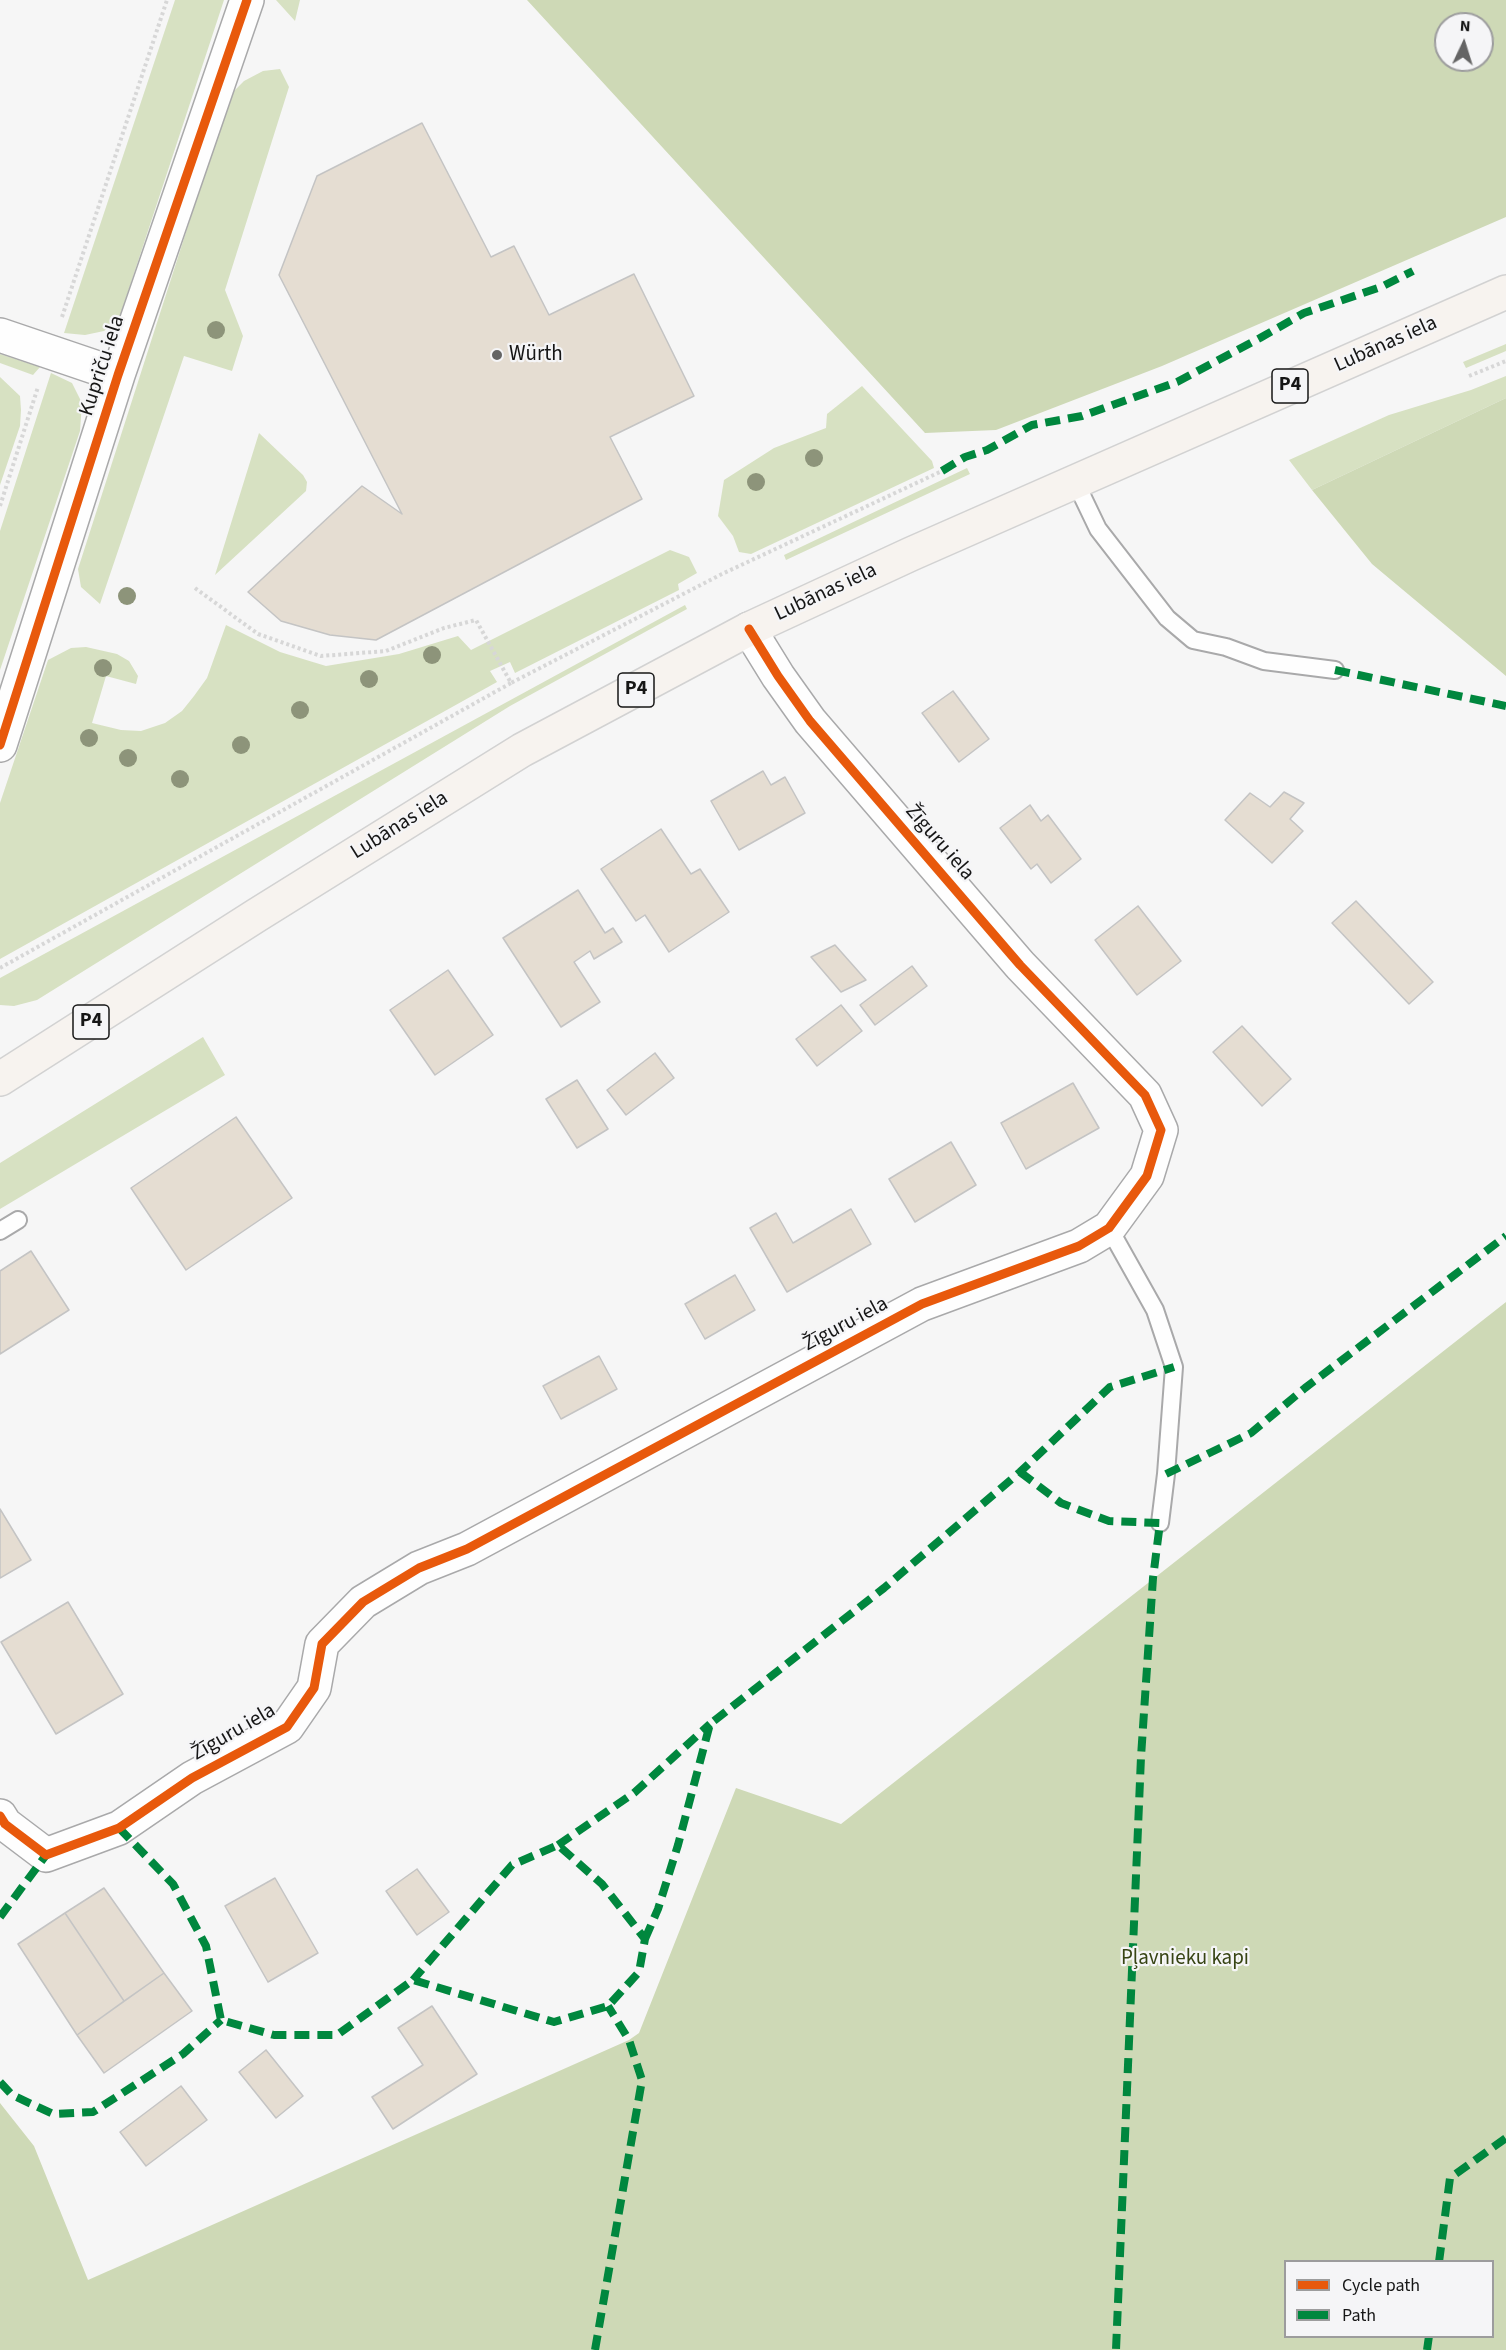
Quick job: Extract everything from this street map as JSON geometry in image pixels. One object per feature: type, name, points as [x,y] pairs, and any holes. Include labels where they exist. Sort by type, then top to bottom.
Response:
[{"type":"main road","name":"Lubānas iela","points":[[3,1072],[522,750],[749,629],[911,554],[1506,292]]},
{"type":"street","name":"Kupriču iela","points":[[0,745],[118,375],[246,0]]},
{"type":"street","points":[[0,335],[118,375]]},
{"type":"street","name":"Žīguru iela","points":[[0,1816],[5,1824],[46,1855],[119,1828],[192,1778],[287,1727],[314,1688],[322,1644],[363,1602],[419,1568],[467,1549],[922,1304],[1078,1246],[1109,1228],[1147,1176],[1161,1130],[1145,1095],[1020,965],[810,721],[778,676],[749,629]]},
{"type":"lane","points":[[1075,481],[1098,529],[1167,618],[1193,640],[1226,647],[1264,660],[1335,670]]},
{"type":"lane","points":[[0,1231],[18,1220]]},
{"type":"lane","points":[[1109,1228],[1155,1310],[1174,1367],[1160,1523]]},
{"type":"path","points":[[0,506],[167,0]]},
{"type":"path","points":[[1469,376],[1506,361]]},
{"type":"path","points":[[0,968],[511,683],[722,574],[942,471]]},
{"type":"path","points":[[195,588],[258,634],[321,656],[386,651],[444,628],[476,620],[511,683]]},
{"type":"green space","points":[[175,0],[224,0],[119,319],[104,331],[85,335],[64,333]]},
{"type":"green space","points":[[276,0],[300,0],[295,21]]},
{"type":"green space","points":[[527,0],[1506,0],[1506,217],[1162,366],[996,430],[925,433]]},
{"type":"green space","points":[[280,69],[289,87],[225,290],[243,336],[232,371],[184,356],[100,604],[81,587],[78,569],[230,95],[244,81],[263,71]]},
{"type":"green space","points":[[1506,344],[1506,351],[1466,368],[1463,362]]},
{"type":"green space","points":[[0,354],[40,367],[33,375],[0,363]]},
{"type":"green space","points":[[51,373],[72,383],[82,403],[80,431],[0,670],[0,531]]},
{"type":"green space","points":[[1506,376],[1506,398],[1312,490],[1289,460],[1389,415],[1471,390]]},
{"type":"green space","points":[[0,377],[20,396],[21,410],[20,426],[0,485]]},
{"type":"green space","points":[[862,386],[932,461],[934,468],[751,554],[739,552],[733,536],[718,516],[724,480],[774,448],[826,428],[827,414]]},
{"type":"green space","points":[[1506,398],[1506,676],[1372,564],[1312,490]]},
{"type":"green space","points":[[259,433],[303,475],[307,482],[306,491],[215,575]]},
{"type":"green space","points":[[967,468],[970,474],[786,560],[784,555]]},
{"type":"green space","points":[[670,550],[689,557],[697,573],[678,584],[679,590],[515,673],[510,662],[490,671],[497,682],[0,959],[0,803],[48,660],[71,648],[86,647],[117,654],[129,661],[138,676],[136,684],[106,676],[92,723],[121,730],[141,731],[165,723],[182,711],[207,678],[226,625],[280,652],[326,666],[399,654],[458,636],[471,650]]},
{"type":"green space","points":[[685,605],[687,609],[510,706],[37,1000],[14,1006],[0,1005],[0,978]]},
{"type":"green space","points":[[203,1037],[225,1075],[0,1209],[0,1163]]},
{"type":"green space","name":"Pļavnieku kapi","points":[[1506,1302],[1506,2350],[0,2350],[0,2103],[34,2146],[88,2280],[629,2040],[639,2033],[736,1788],[841,1824]]},
{"type":"building","name":"Würth","points":[[422,123],[491,257],[514,246],[549,315],[634,274],[694,396],[610,437],[642,499],[376,640],[330,635],[281,621],[248,592],[362,486],[402,514],[279,275],[317,176]]},
{"type":"building","points":[[953,691],[989,739],[959,762],[922,713]]},
{"type":"building","points":[[763,771],[771,785],[785,777],[805,813],[739,850],[711,801]]},
{"type":"building","points":[[1284,792],[1304,803],[1290,819],[1303,831],[1272,863],[1225,820],[1250,793],[1270,807]]},
{"type":"building","points":[[1030,805],[1041,821],[1048,815],[1081,859],[1051,883],[1037,864],[1031,869],[1000,828]]},
{"type":"building","points":[[661,829],[691,874],[700,869],[729,912],[669,952],[645,915],[636,921],[601,869]]},
{"type":"building","points":[[578,890],[605,933],[613,928],[622,942],[594,959],[590,951],[574,962],[600,1002],[561,1027],[503,938]]},
{"type":"building","points":[[1356,901],[1433,982],[1409,1004],[1332,923]]},
{"type":"building","points":[[1138,906],[1181,961],[1137,995],[1095,940]]},
{"type":"building","points":[[835,945],[866,980],[841,992],[811,957]]},
{"type":"building","points":[[912,966],[927,986],[875,1025],[860,1005]]},
{"type":"building","points":[[448,970],[493,1035],[435,1075],[390,1010]]},
{"type":"building","points":[[841,1005],[862,1031],[817,1066],[796,1039]]},
{"type":"building","points":[[1242,1026],[1291,1079],[1262,1106],[1213,1052]]},
{"type":"building","points":[[655,1053],[674,1078],[626,1115],[607,1090]]},
{"type":"building","points":[[577,1080],[608,1129],[577,1148],[546,1099]]},
{"type":"building","points":[[1073,1083],[1099,1128],[1026,1169],[1001,1123]]},
{"type":"building","points":[[236,1117],[292,1198],[186,1270],[131,1188]]},
{"type":"building","points":[[951,1142],[976,1185],[915,1222],[889,1179]]},
{"type":"building","points":[[851,1209],[871,1244],[787,1292],[750,1228],[776,1213],[793,1243]]},
{"type":"building","points":[[31,1251],[69,1310],[0,1354],[0,1271]]},
{"type":"building","points":[[735,1275],[755,1310],[705,1339],[685,1304]]},
{"type":"building","points":[[599,1356],[617,1389],[561,1419],[543,1386]]},
{"type":"building","points":[[0,1509],[31,1560],[0,1578]]},
{"type":"building","points":[[68,1602],[123,1694],[56,1734],[1,1642]]},
{"type":"building","points":[[417,1869],[449,1912],[417,1935],[386,1891]]},
{"type":"building","points":[[275,1878],[318,1953],[268,1982],[225,1906]]},
{"type":"building","points":[[104,1888],[164,1973],[124,2001],[65,1913]]},
{"type":"building","points":[[65,1913],[124,2001],[77,2035],[18,1944]]},
{"type":"building","points":[[164,1973],[192,2011],[104,2073],[77,2035]]},
{"type":"building","points":[[432,2006],[477,2074],[393,2129],[372,2097],[423,2065],[398,2028]]},
{"type":"building","points":[[266,2050],[303,2096],[276,2118],[239,2072]]},
{"type":"building","points":[[181,2086],[207,2120],[146,2166],[120,2132]]},
{"type":"marked path","points":[[942,471],[965,457],[987,450],[1032,425],[1082,416],[1177,382],[1304,313],[1381,287],[1413,271]]},
{"type":"marked path","points":[[1335,670],[1506,706]]},
{"type":"marked path","points":[[1166,1474],[1251,1433],[1305,1388],[1506,1236]]},
{"type":"marked path","points":[[645,1939],[658,1909],[678,1845],[710,1724],[884,1588],[1020,1472],[1110,1387],[1174,1367]]},
{"type":"marked path","points":[[1020,1472],[1061,1503],[1109,1521],[1160,1523],[1153,1578],[1141,1757],[1116,2350]]},
{"type":"marked path","points":[[558,1845],[634,1793],[710,1724]]},
{"type":"marked path","points":[[119,1828],[173,1884],[206,1946],[221,2020],[274,2035],[337,2035],[413,1980],[554,2022],[608,2006],[639,1972],[645,1939],[602,1884],[558,1845],[512,1865],[413,1980]]},
{"type":"marked path","points":[[0,1917],[46,1855]]},
{"type":"marked path","points":[[595,2350],[642,2080],[629,2040],[608,2006]]},
{"type":"marked path","points":[[0,2082],[12,2095],[53,2114],[93,2112],[183,2054],[221,2020]]},
{"type":"marked path","points":[[1439,2260],[1450,2178],[1506,2138]]},
{"type":"marked path","points":[[1427,2350],[1429,2338]]},
{"type":"cycle path","points":[[0,745],[118,375],[247,0]]},
{"type":"cycle path","points":[[0,1816],[5,1824],[46,1855],[119,1828],[192,1778],[287,1727],[314,1688],[322,1644],[363,1602],[419,1568],[467,1549],[922,1304],[1079,1246],[1109,1228],[1147,1176],[1161,1130],[1145,1095],[1020,965],[810,721],[778,676],[749,629]]},
{"type":"place","name":"Würth","points":[[497,355]]}]
